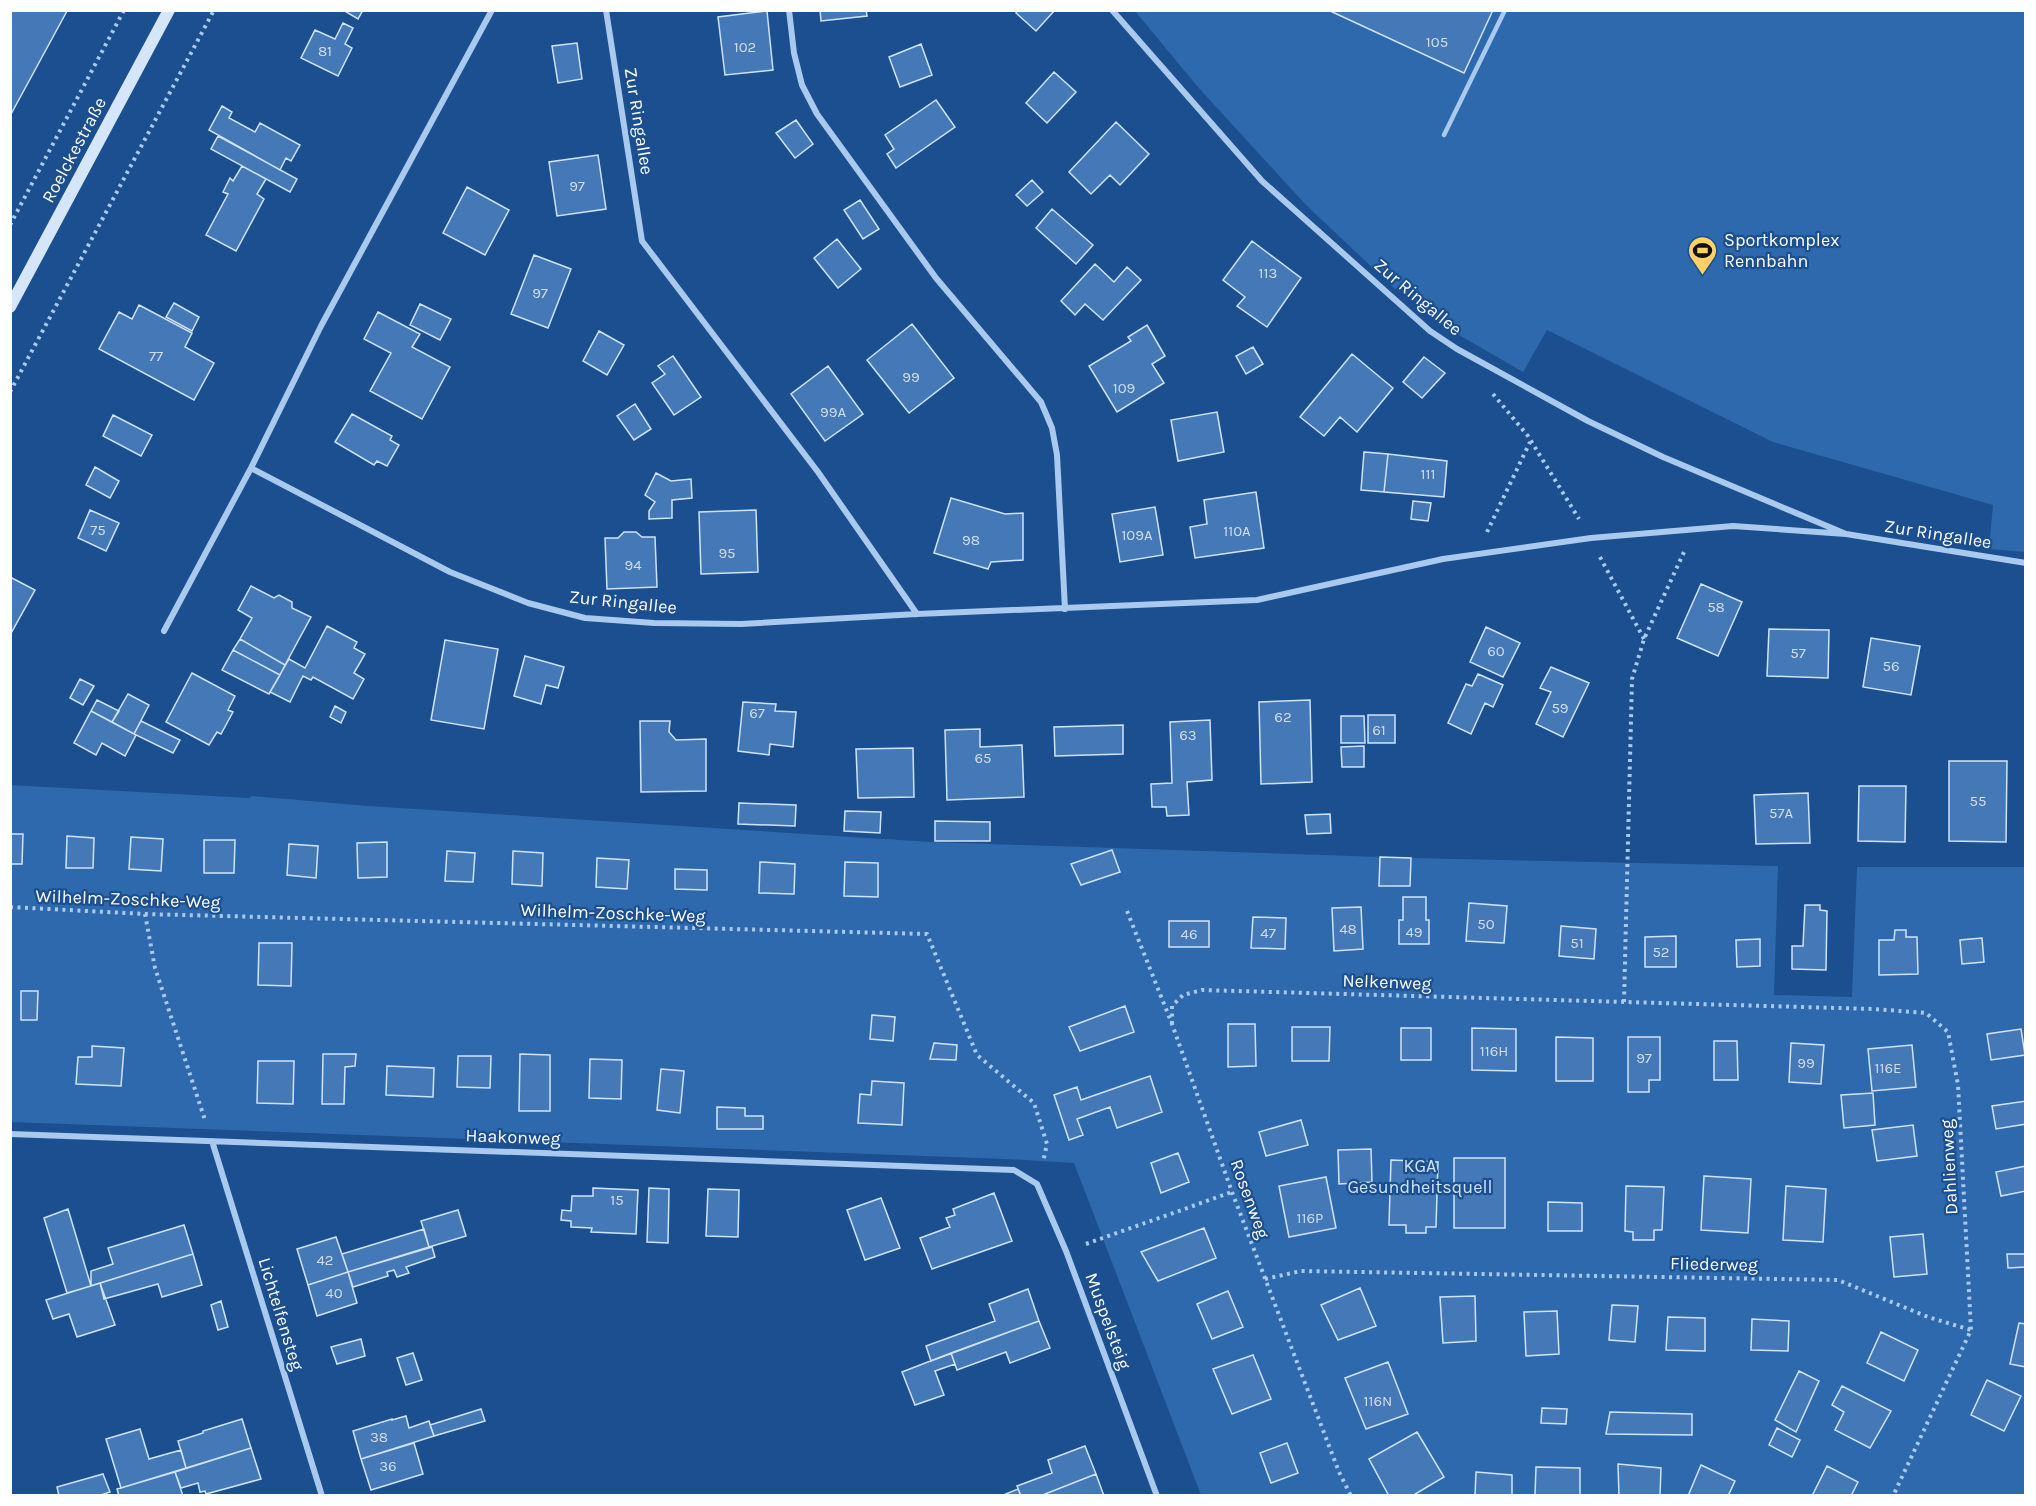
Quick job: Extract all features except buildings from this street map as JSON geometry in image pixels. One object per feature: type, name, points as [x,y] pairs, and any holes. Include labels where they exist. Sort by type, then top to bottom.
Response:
[{"type":"main road","name":"Roelckestraße","points":[[10,307],[169,10]]},
{"type":"street","points":[[164,631],[251,468],[321,326],[492,10]]},
{"type":"street","name":"Zur Ringallee","points":[[606,10],[642,241],[818,472],[917,614]]},
{"type":"street","points":[[789,10],[794,54],[802,85],[817,114],[936,278],[1041,402],[1052,428],[1057,455],[1065,609]]},
{"type":"street","name":"Zur Ringallee","points":[[1112,10],[1262,182],[1430,331],[1457,349],[1588,421],[1663,458],[1846,534]]},
{"type":"street","name":"Zur Ringallee","points":[[251,468],[450,572],[528,603],[585,618],[654,623],[741,624],[917,614],[1257,600],[1443,559],[1590,538],[1733,525],[1846,534],[2025,563]]},
{"type":"street","name":"Haakonweg","points":[[10,1134],[1014,1170],[1038,1184]]},
{"type":"street","name":"Lichtelfensteg","points":[[212,1142],[322,1496]]},
{"type":"street","name":"Muspelsteig","points":[[1038,1184],[1066,1251],[1157,1496]]},
{"type":"lane","points":[[1444,135],[1506,10]]},
{"type":"path","points":[[10,225],[124,10]]},
{"type":"path","points":[[10,392],[214,10]]},
{"type":"path","points":[[1492,393],[1530,441],[1590,538],[1644,639]]},
{"type":"path","points":[[1476,555],[1530,441]]},
{"type":"path","points":[[1624,1002],[1632,679],[1644,639],[1695,529]]},
{"type":"path","name":"Wilhelm-Zoschke-Weg","points":[[10,907],[145,914],[927,934],[977,1055],[1034,1103],[1047,1144],[1038,1184]]},
{"type":"path","name":"Rosenweg","points":[[1127,911],[1172,1024],[1265,1279],[1339,1472],[1351,1496]]},
{"type":"path","points":[[145,914],[155,968],[212,1142]]},
{"type":"path","name":"Nelkenweg","points":[[1172,1024],[1172,1006],[1183,995],[1202,990],[1873,1009],[1926,1013]]},
{"type":"path","name":"Dahlienweg","points":[[1926,1013],[1948,1032],[1958,1085],[1971,1330]]},
{"type":"path","points":[[1066,1251],[1232,1192]]},
{"type":"path","name":"Fliederweg","points":[[1265,1279],[1301,1270],[1838,1280],[1928,1317],[1971,1330]]},
{"type":"path","points":[[1893,1496],[1971,1330]]},
{"type":"green space","name":"Sportkomplex Rennbahn","points":[[1135,11],[2025,11],[2025,552],[1989,549],[1993,505],[1773,442],[1547,330],[1523,372],[1452,331],[1399,287],[1395,289],[1306,205],[1197,86]]},
{"type":"green space","name":"KGA Gesundheitsquell","points":[[10,785],[249,798],[252,796],[368,806],[931,842],[1411,858],[1778,866],[1774,995],[1852,997],[1857,867],[2025,867],[2025,1495],[1201,1495],[1074,1163],[11,1122]]},
{"type":"place","name":"Sportkomplex Rennbahn","points":[[1703,276]]}]
